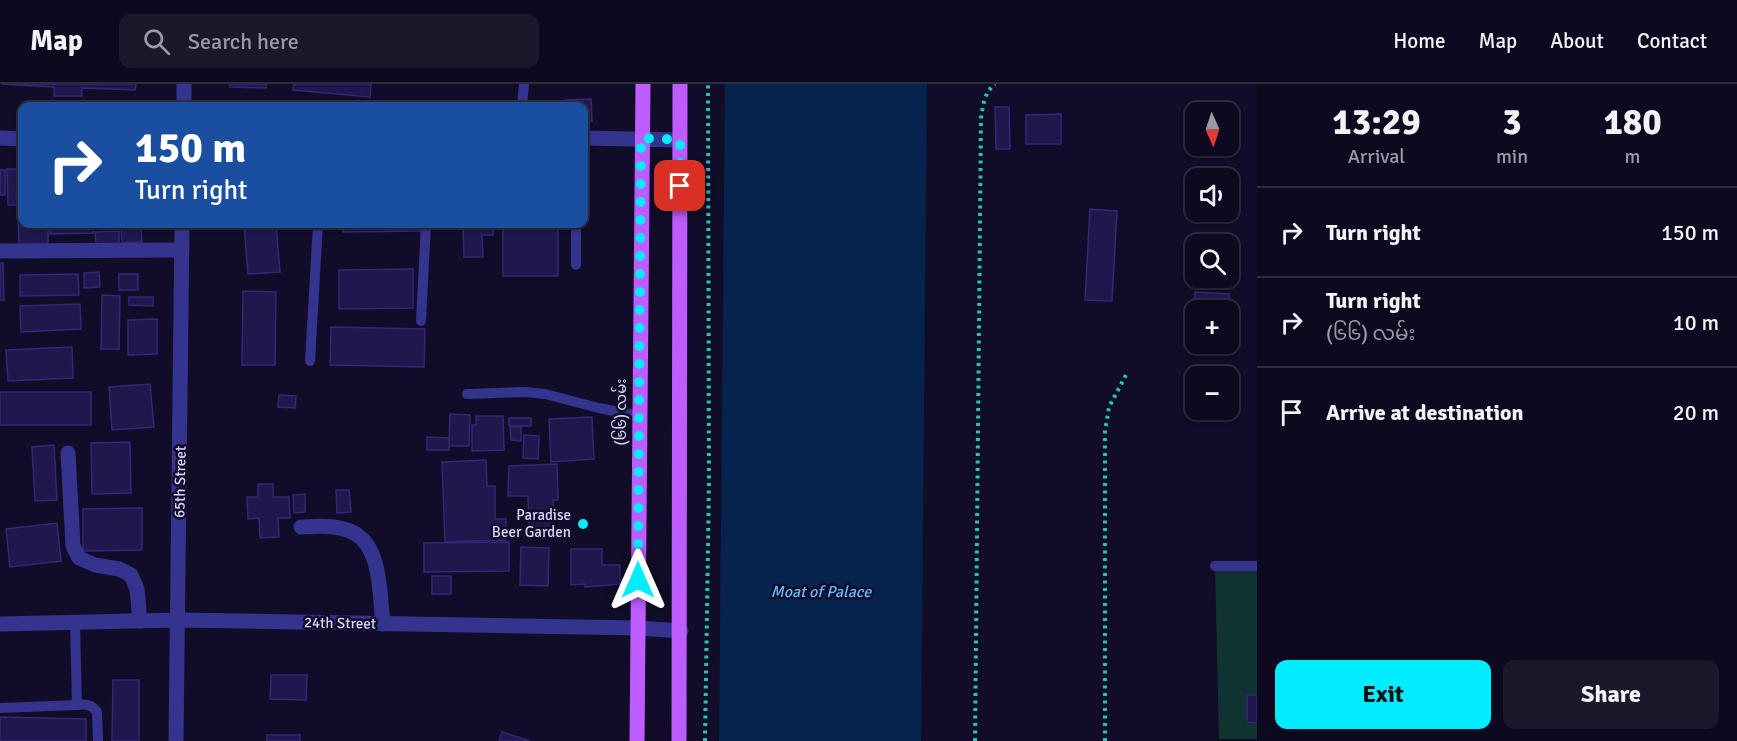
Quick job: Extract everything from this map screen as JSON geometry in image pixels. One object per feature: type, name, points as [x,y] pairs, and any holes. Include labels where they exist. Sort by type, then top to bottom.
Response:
[{"type":"main road","name":"(၆၆) လမ်း","points":[[637,741],[643,84]]},
{"type":"main road","points":[[679,741],[681,630],[680,84]]},
{"type":"street","points":[[184,84],[184,102]]},
{"type":"street","points":[[0,138],[18,139]]},
{"type":"street","points":[[588,138],[680,140]]},
{"type":"street","name":"65th Street","points":[[176,741],[182,228]]},
{"type":"street","points":[[0,251],[182,250]]},
{"type":"street","points":[[68,453],[73,546],[79,558],[95,565],[119,569],[131,574],[137,589],[140,621]]},
{"type":"street","points":[[301,527],[322,526],[349,531],[362,538],[372,554],[377,573],[383,624]]},
{"type":"street","name":"24th Street","points":[[0,624],[178,620],[681,630]]},
{"type":"lane","points":[[522,102],[524,84]]},
{"type":"lane","points":[[310,361],[318,228]]},
{"type":"lane","points":[[421,321],[426,228]]},
{"type":"lane","points":[[576,228],[576,265]]},
{"type":"lane","points":[[467,394],[525,392],[546,394],[639,416]]},
{"type":"lane","points":[[1215,566],[1257,566]]},
{"type":"lane","points":[[75,622],[76,705]]},
{"type":"lane","points":[[0,708],[86,704],[95,708],[97,712],[98,741]]},
{"type":"path","points":[[705,741],[709,481],[708,84]]},
{"type":"path","points":[[975,741],[981,118],[984,100],[995,84]]},
{"type":"path","points":[[1105,741],[1105,431],[1109,407],[1127,374]]},
{"type":"green space","points":[[1215,566],[1257,566],[1257,739],[1219,739]]},
{"type":"water","name":"Moat of Palace","points":[[725,84],[927,84],[921,741],[719,741]]},
{"type":"building","points":[[1,84],[136,84],[135,90],[82,88],[82,96],[54,96],[54,87]]},
{"type":"building","points":[[230,84],[266,84],[266,88],[230,87]]},
{"type":"building","points":[[294,84],[371,84],[370,97],[293,90]]},
{"type":"building","points":[[591,99],[592,121],[588,121],[588,102],[565,102],[565,100]]},
{"type":"building","points":[[995,107],[1009,107],[1010,149],[996,149]]},
{"type":"building","points":[[1061,114],[1061,144],[1026,144],[1026,115]]},
{"type":"building","points":[[7,169],[18,169],[18,205],[8,205]]},
{"type":"building","points":[[0,170],[5,170],[5,195],[0,195]]},
{"type":"building","points":[[1090,209],[1117,211],[1112,301],[1085,300]]},
{"type":"building","points":[[18,228],[48,228],[48,245],[19,245]]},
{"type":"building","points":[[50,228],[93,228],[93,233],[50,234]]},
{"type":"building","points":[[121,228],[141,228],[142,242],[122,243]]},
{"type":"building","points":[[244,228],[276,228],[280,272],[248,274]]},
{"type":"building","points":[[343,228],[422,228],[422,231],[343,232]]},
{"type":"building","points":[[463,228],[493,228],[493,235],[482,235],[483,257],[464,257]]},
{"type":"building","points":[[503,228],[558,228],[558,276],[503,276]]},
{"type":"building","points":[[119,231],[119,243],[96,245],[95,232]]},
{"type":"building","points":[[0,263],[3,263],[4,300],[0,300]]},
{"type":"building","points":[[413,269],[413,308],[339,309],[339,270]]},
{"type":"building","points":[[99,272],[100,287],[84,288],[84,273]]},
{"type":"building","points":[[78,274],[79,295],[20,296],[20,275]]},
{"type":"building","points":[[119,274],[138,274],[138,290],[119,290]]},
{"type":"building","points":[[243,291],[276,292],[275,365],[242,365]]},
{"type":"building","points":[[1195,292],[1229,294],[1229,300],[1195,300]]},
{"type":"building","points":[[102,295],[120,296],[119,349],[101,349]]},
{"type":"building","points":[[129,297],[153,297],[153,306],[129,305]]},
{"type":"building","points":[[80,304],[81,329],[21,332],[20,306]]},
{"type":"building","points":[[157,319],[157,354],[128,355],[128,320]]},
{"type":"building","points":[[331,327],[425,329],[424,367],[330,365]]},
{"type":"building","points":[[72,347],[73,378],[8,381],[6,350]]},
{"type":"building","points":[[150,384],[154,427],[112,430],[109,387]]},
{"type":"building","points":[[0,392],[91,392],[91,425],[0,425]]},
{"type":"building","points":[[279,395],[296,396],[295,408],[278,407]]},
{"type":"building","points":[[450,414],[470,415],[469,446],[449,446]]},
{"type":"building","points":[[476,416],[503,416],[504,450],[472,451],[472,425],[476,425]]},
{"type":"building","points":[[592,417],[594,459],[551,462],[549,419]]},
{"type":"building","points":[[509,418],[531,418],[531,426],[509,426]]},
{"type":"building","points":[[510,427],[521,427],[521,441],[511,440]]},
{"type":"building","points":[[524,435],[539,436],[538,459],[523,458]]},
{"type":"building","points":[[427,437],[449,438],[449,450],[427,450]]},
{"type":"building","points":[[130,442],[131,493],[92,494],[91,443]]},
{"type":"building","points":[[54,445],[57,500],[35,501],[32,447]]},
{"type":"building","points":[[486,460],[487,486],[495,486],[495,519],[506,519],[506,540],[445,542],[442,462]]},
{"type":"building","points":[[557,464],[558,500],[553,500],[554,529],[529,530],[528,496],[508,496],[509,466]]},
{"type":"building","points":[[258,484],[273,484],[273,497],[289,497],[290,518],[278,518],[279,537],[260,538],[259,518],[248,519],[247,497],[258,497]]},
{"type":"building","points":[[336,490],[349,490],[351,512],[337,513]]},
{"type":"building","points":[[305,494],[305,512],[294,513],[293,495]]},
{"type":"building","points":[[142,508],[142,550],[83,551],[83,509]]},
{"type":"building","points":[[57,523],[61,561],[10,567],[6,529]]},
{"type":"building","points":[[509,542],[509,571],[424,572],[424,543]]},
{"type":"building","points":[[521,547],[549,548],[548,586],[520,585]]},
{"type":"building","points":[[571,549],[602,549],[602,565],[620,565],[620,584],[585,587],[585,584],[571,585]]},
{"type":"building","points":[[432,576],[451,576],[451,594],[432,594]]},
{"type":"building","points":[[271,675],[307,675],[306,700],[270,699]]},
{"type":"building","points":[[113,680],[139,680],[139,741],[112,741]]},
{"type":"building","points":[[1247,695],[1257,695],[1257,723],[1247,722]]},
{"type":"building","points":[[0,717],[86,719],[86,741],[0,741]]},
{"type":"building","points":[[502,732],[530,741],[499,741]]},
{"type":"building","points":[[267,735],[300,735],[300,741],[267,741]]},
{"type":"place","name":"Paradise Beer Garden","points":[[583,524]]},
{"type":"route","points":[[638,580],[641,138],[680,140],[680,186]]}]
